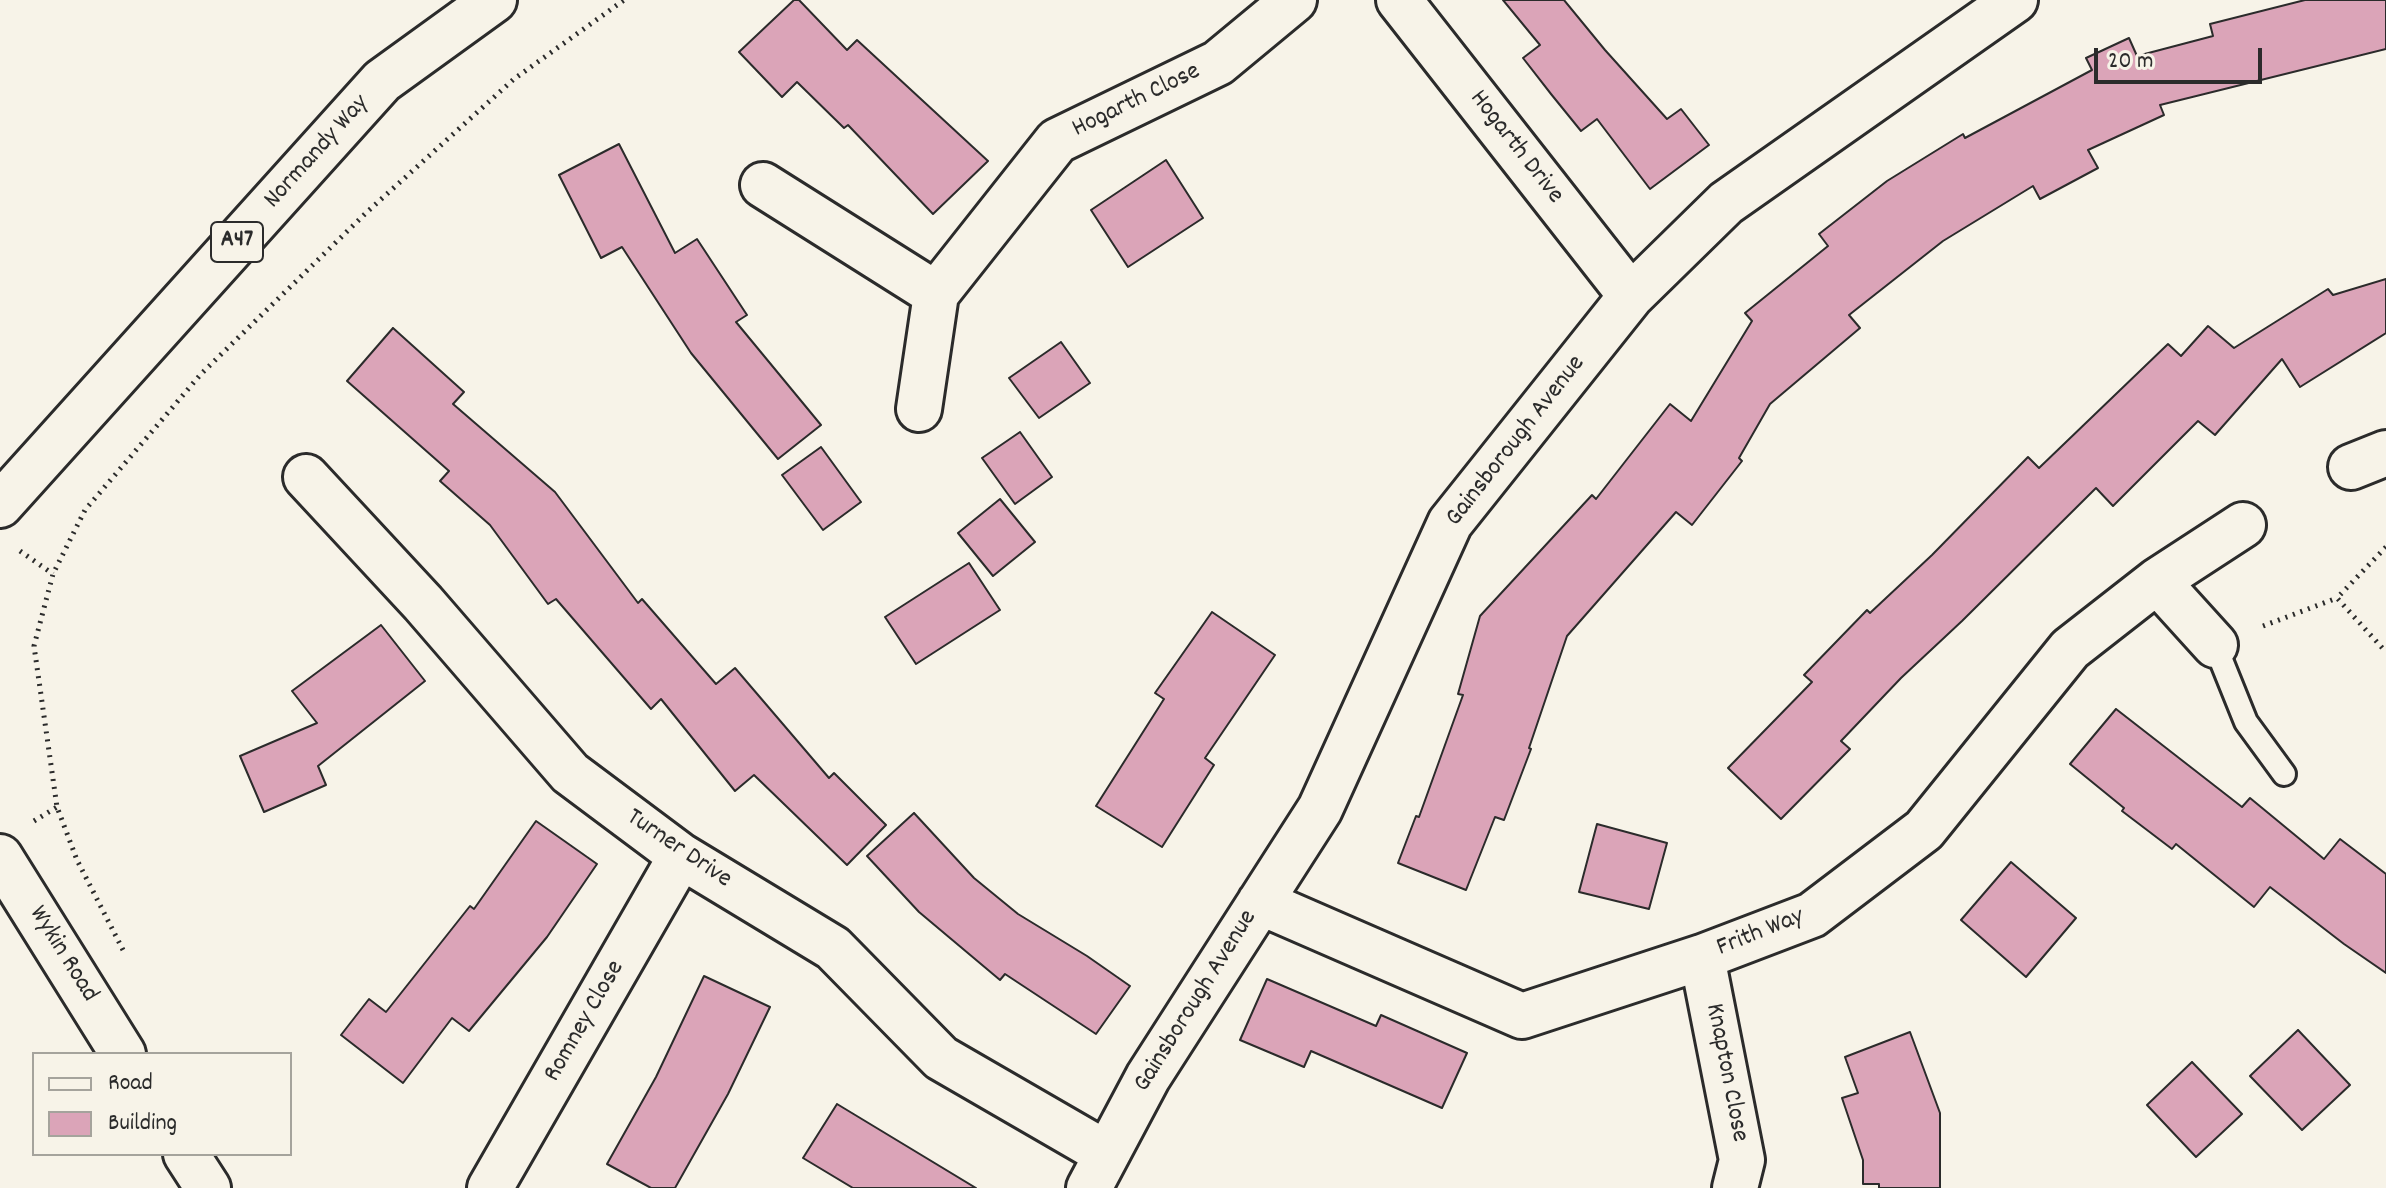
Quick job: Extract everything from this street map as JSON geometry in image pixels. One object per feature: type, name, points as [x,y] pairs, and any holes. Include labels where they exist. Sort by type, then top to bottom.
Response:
[{"type":"street","name":"Normandy Way","points":[[0,505],[382,81],[494,0]]},
{"type":"street","name":"Hogarth Close","points":[[919,409],[936,294],[1057,141],[1218,63],[1294,0]]},
{"type":"street","name":"Hogarth Drive","points":[[1399,0],[1631,296]]},
{"type":"street","name":"Gainsborough Avenue","points":[[1098,1171],[1148,1077],[1320,809],[1450,523],[1631,296],[1726,203],[2015,0]]},
{"type":"street","points":[[763,185],[936,294]]},
{"type":"street","name":"Turner Drive","points":[[306,477],[423,603],[570,773],[681,856],[833,948],[941,1058],[1098,1171]]},
{"type":"street","name":"Frith Way","points":[[1260,902],[1522,1016],[1702,957],[1812,915],[1924,830],[2070,649],[2157,581],[2243,525]]},
{"type":"street","points":[[2157,581],[2215,645]]},
{"type":"street","name":"Romney Close","points":[[490,1188],[681,856]]},
{"type":"street","name":"Wykin Road","points":[[0,857],[122,1052]]},
{"type":"street","name":"Knapton Close","points":[[1702,957],[1742,1160],[1735,1188]]},
{"type":"street","points":[[187,1156],[208,1188]]},
{"type":"lane","points":[[2215,645],[2246,722],[2284,774]]},
{"type":"path","points":[[127,957],[77,860],[57,807],[34,646],[53,574],[85,510],[201,374],[367,212],[514,79],[624,0]]},
{"type":"path","points":[[13,546],[53,574]]},
{"type":"path","points":[[2215,645],[2337,598],[2386,547]]},
{"type":"path","points":[[2337,598],[2386,652]]},
{"type":"building","points":[[794,0],[799,0],[847,50],[857,40],[988,161],[933,214],[848,125],[844,128],[797,82],[782,97],[739,52]]},
{"type":"building","points":[[1503,0],[1564,0],[1667,119],[1681,109],[1709,145],[1650,189],[1597,119],[1581,131],[1523,58],[1540,45]]},
{"type":"building","points":[[2305,0],[2386,0],[2386,49],[2160,105],[2164,115],[2088,150],[2098,168],[2040,199],[2033,186],[1943,241],[1849,315],[1860,328],[1770,404],[1739,458],[1742,461],[1692,525],[1676,512],[1567,636],[1531,749],[1504,820],[1495,817],[1466,890],[1398,863],[1416,816],[1419,817],[1463,695],[1458,694],[1480,616],[1592,495],[1596,499],[1670,404],[1691,421],[1752,321],[1745,313],[1828,246],[1819,234],[1887,181],[1963,134],[1965,138],[2092,70],[2086,58],[2129,38],[2137,56],[2213,36],[2210,24]]},
{"type":"building","points":[[619,144],[675,253],[697,239],[747,315],[736,322],[821,425],[778,459],[691,353],[622,247],[601,258],[559,175]]},
{"type":"building","points":[[1166,160],[1203,218],[1128,267],[1091,210]]},
{"type":"building","points":[[2386,279],[2386,333],[2300,387],[2282,359],[2215,435],[2198,421],[2113,506],[2096,488],[1901,678],[1841,741],[1850,749],[1781,819],[1728,768],[1812,682],[1804,675],[1867,610],[1870,613],[1932,555],[2028,457],[2039,468],[2168,344],[2181,356],[2208,326],[2234,348],[2328,289],[2333,295]]},
{"type":"building","points":[[393,328],[464,392],[453,404],[555,492],[638,603],[642,599],[716,684],[735,668],[829,778],[834,773],[886,825],[847,865],[754,775],[735,791],[661,699],[651,709],[556,599],[548,604],[490,525],[440,481],[449,471],[347,381]]},
{"type":"building","points":[[1061,342],[1090,383],[1039,418],[1009,378]]},
{"type":"building","points":[[1020,432],[1052,477],[1015,504],[982,458]]},
{"type":"building","points":[[821,447],[861,502],[823,530],[782,475]]},
{"type":"building","points":[[1000,499],[1035,542],[993,576],[958,533]]},
{"type":"building","points":[[969,563],[1000,610],[916,664],[885,617]]},
{"type":"building","points":[[1212,612],[1275,655],[1205,758],[1214,765],[1162,847],[1096,806],[1164,699],[1155,693]]},
{"type":"building","points":[[381,625],[425,681],[318,766],[326,785],[264,812],[240,756],[317,723],[292,691]]},
{"type":"building","points":[[2116,709],[2242,807],[2250,798],[2324,859],[2340,839],[2386,874],[2386,973],[2270,887],[2254,907],[2176,844],[2172,849],[2122,811],[2124,808],[2070,764]]},
{"type":"building","points":[[914,813],[974,878],[1018,914],[1130,986],[1096,1034],[1005,974],[1000,980],[919,912],[867,856]]},
{"type":"building","points":[[536,821],[597,864],[547,937],[469,1031],[452,1018],[403,1083],[341,1035],[369,999],[386,1012],[470,906],[474,909]]},
{"type":"building","points":[[1597,824],[1667,843],[1649,909],[1579,892]]},
{"type":"building","points":[[2011,862],[2076,918],[2026,977],[1961,920]]},
{"type":"building","points":[[704,976],[770,1007],[728,1094],[675,1188],[651,1188],[607,1164],[656,1077]]},
{"type":"building","points":[[1267,979],[1376,1026],[1381,1015],[1467,1053],[1442,1108],[1311,1051],[1304,1067],[1240,1040]]},
{"type":"building","points":[[2298,1030],[2350,1085],[2302,1130],[2250,1076]]},
{"type":"building","points":[[1910,1032],[1940,1113],[1940,1188],[1879,1188],[1879,1184],[1863,1184],[1863,1160],[1842,1098],[1858,1093],[1845,1057]]},
{"type":"building","points":[[2192,1062],[2242,1114],[2196,1157],[2147,1105]]},
{"type":"building","points":[[837,1104],[976,1188],[853,1188],[803,1158]]}]
